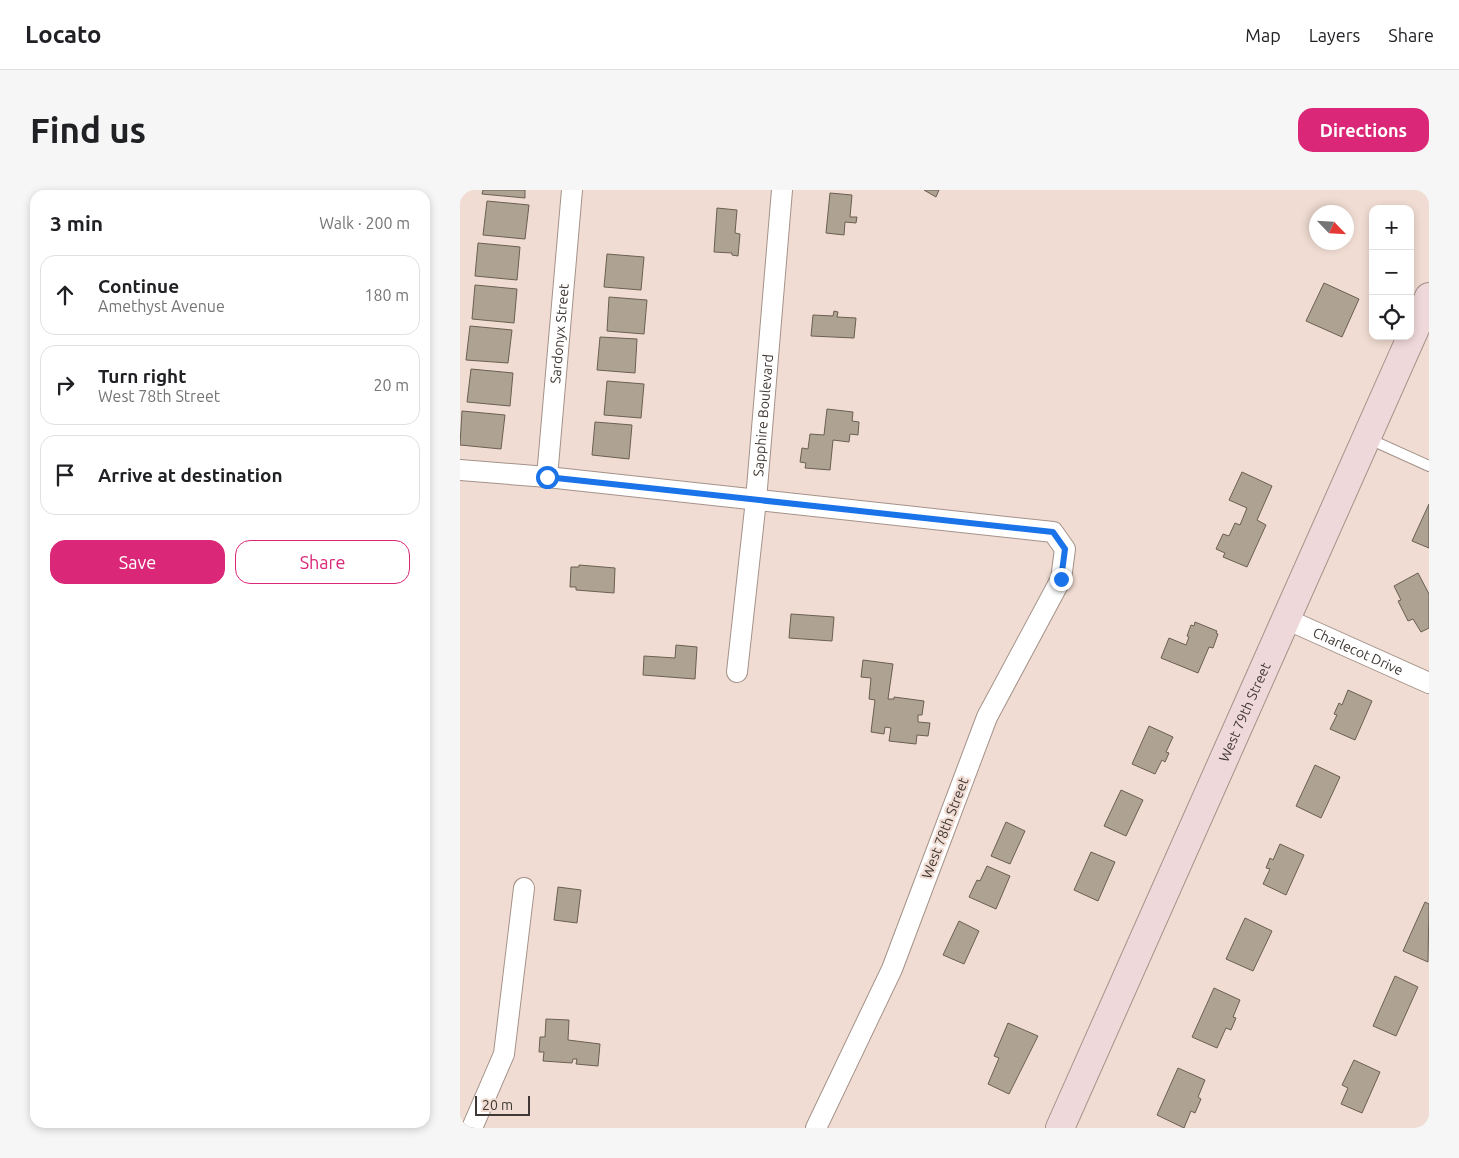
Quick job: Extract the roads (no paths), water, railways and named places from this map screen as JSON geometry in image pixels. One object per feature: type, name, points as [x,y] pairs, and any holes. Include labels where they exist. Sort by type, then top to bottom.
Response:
[{"type":"main road","name":"West 79th Street","points":[[1060,1128],[1429,297]]},
{"type":"street","name":"Sardonyx Street","points":[[547,477],[572,190]]},
{"type":"street","name":"Sapphire Boulevard","points":[[737,672],[756,500],[782,190]]},
{"type":"street","points":[[460,470],[547,477],[756,500]]},
{"type":"street","name":"West 78th Street","points":[[756,500],[1053,532],[1065,549],[1061,579],[987,718],[892,969],[816,1128]]},
{"type":"street","name":"Charlecot Drive","points":[[1286,619],[1429,683]]},
{"type":"street","points":[[472,1128],[504,1054],[524,888]]},
{"type":"lane","points":[[1366,438],[1429,466]]}]
